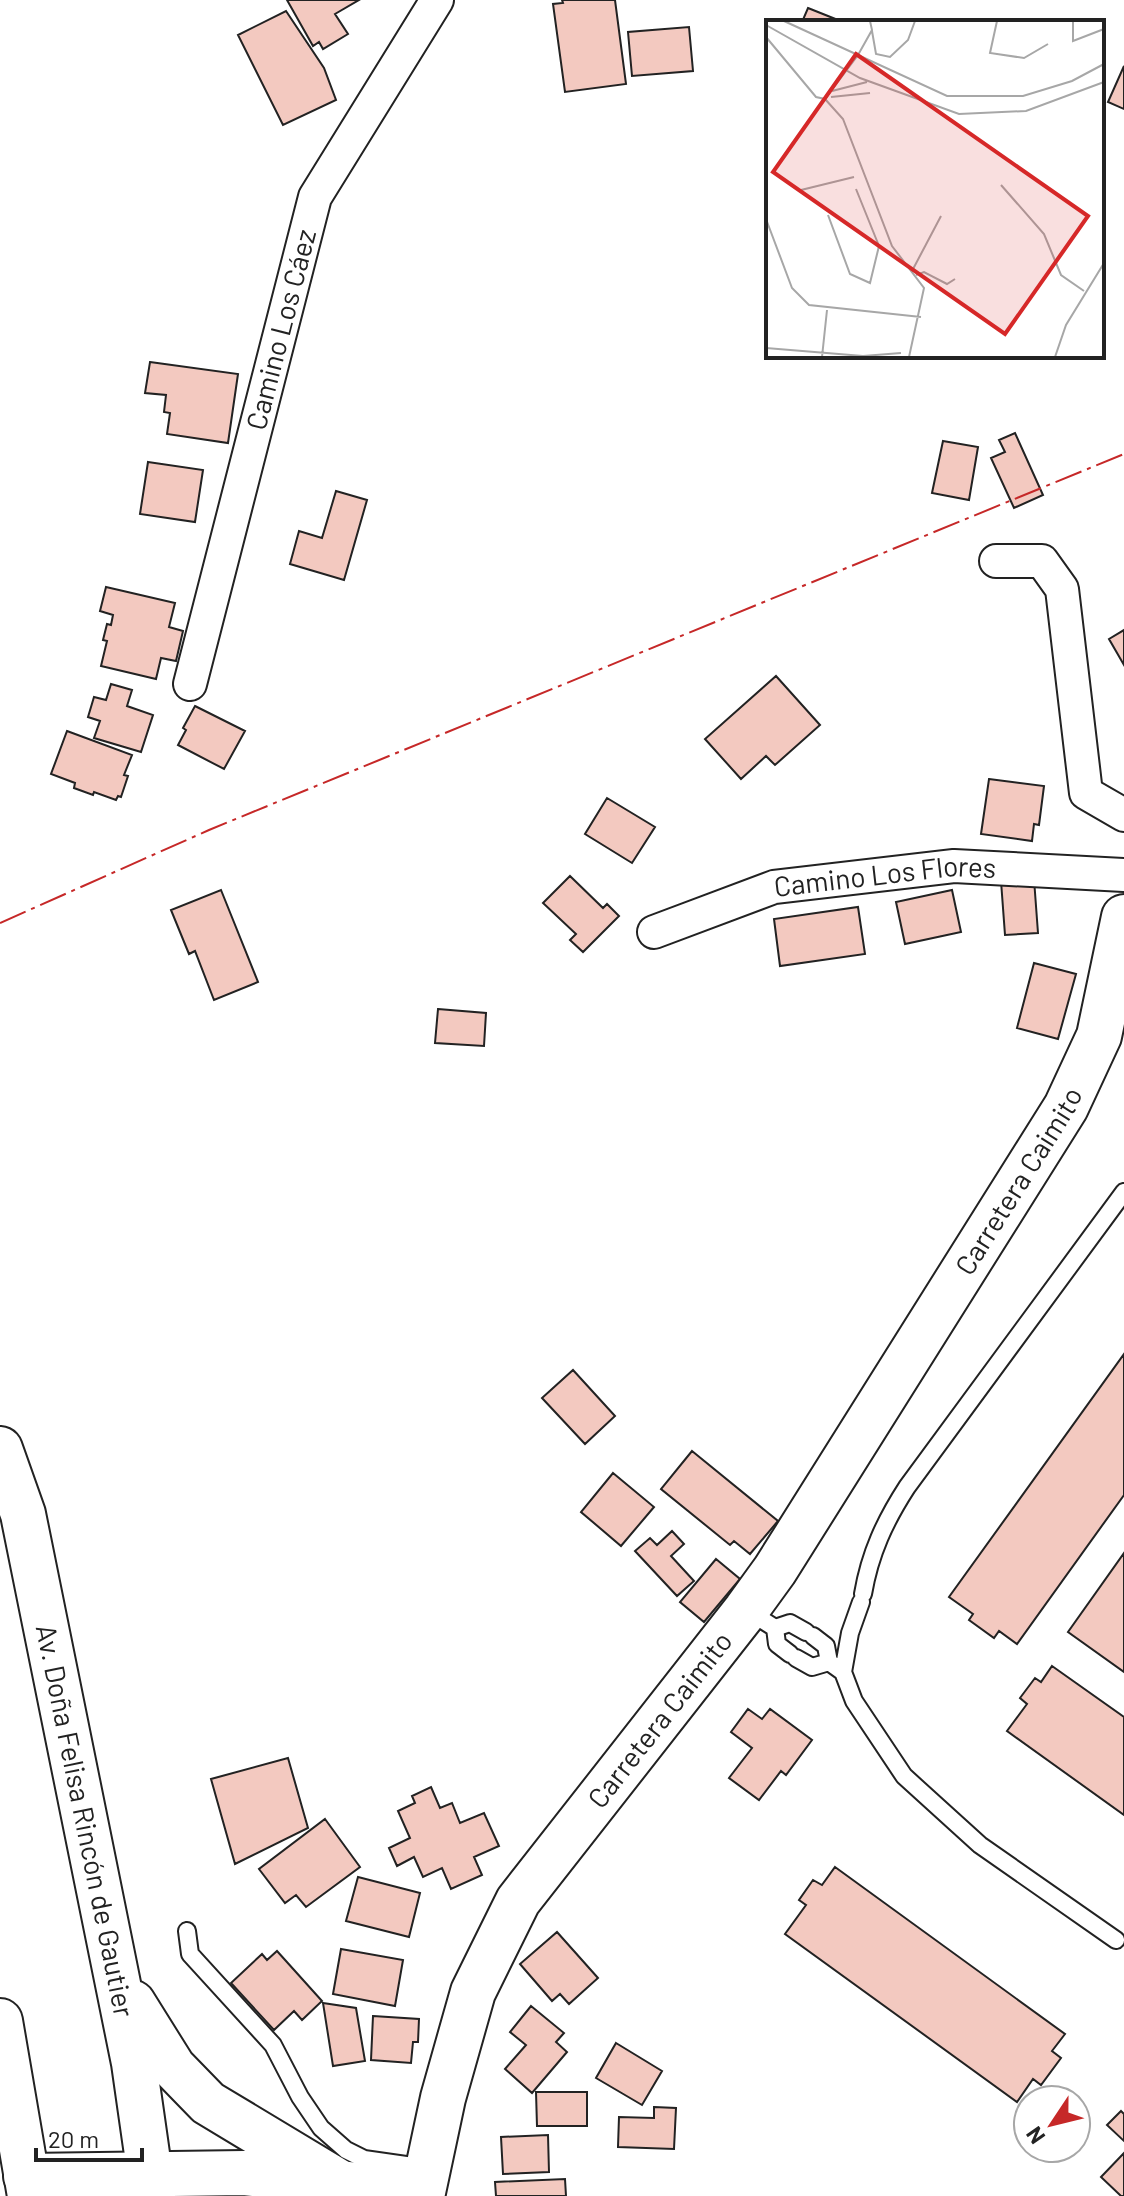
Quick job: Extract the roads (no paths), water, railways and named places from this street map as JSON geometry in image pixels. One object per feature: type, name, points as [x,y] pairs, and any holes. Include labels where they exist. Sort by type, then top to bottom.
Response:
[{"type":"street","name":"Camino Los Cáez","points":[[190,684],[315,197],[437,0]]},
{"type":"street","points":[[996,561],[1042,561],[1062,589],[1086,793],[1124,815]]},
{"type":"street","name":"Camino Los Flores","points":[[654,932],[774,887],[954,866],[1124,875]]},
{"type":"street","name":"Carretera Caimito","points":[[425,2185],[443,2098],[473,1992],[518,1901],[761,1619],[775,1570],[1066,1107],[1099,1036],[1124,917]]},
{"type":"street","name":"Av. Doña Felisa Rincón de Gautier","points":[[0,1449],[23,1514],[117,1971],[151,2185]]},
{"type":"street","points":[[117,1971],[146,2026],[173,2067],[208,2103],[341,2183]]},
{"type":"street","points":[[0,2021],[19,2182],[151,2185],[244,2173],[341,2183],[425,2185]]},
{"type":"lane","points":[[836,1667],[862,1598],[869,1562],[884,1523],[907,1487],[1124,1192]]},
{"type":"lane","points":[[761,1619],[790,1623],[826,1646],[854,1701],[904,1776],[980,1845],[1116,1940]]},
{"type":"lane","points":[[761,1619],[777,1644],[793,1656],[812,1667],[836,1667]]},
{"type":"lane","points":[[187,1931],[190,1954],[273,2045],[300,2097],[321,2128],[346,2150],[425,2185]]}]
